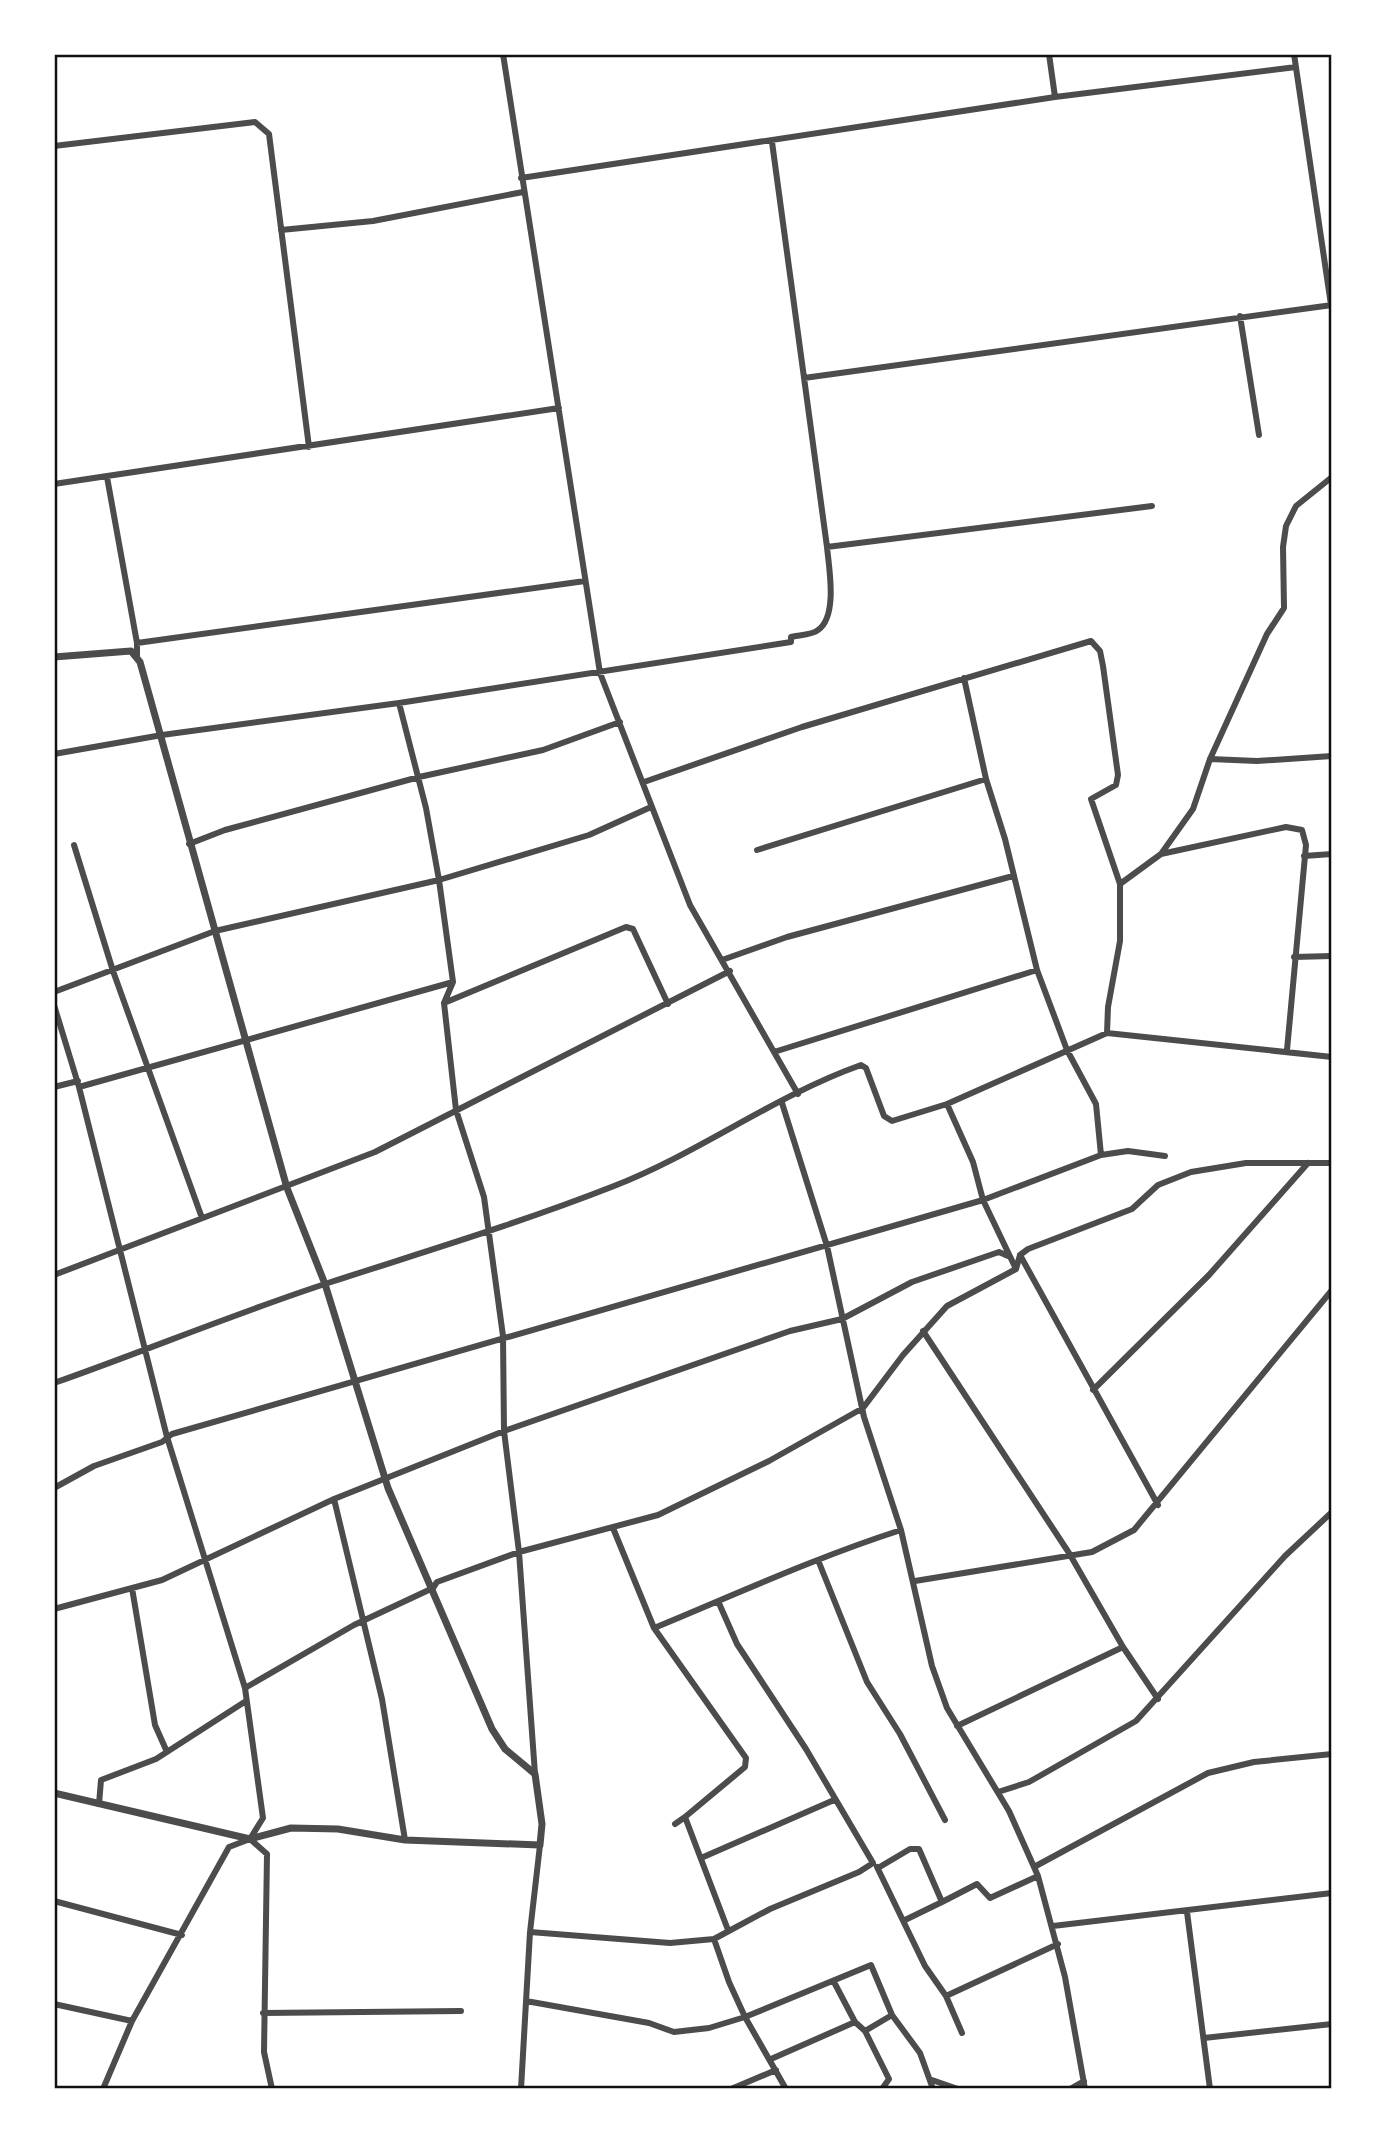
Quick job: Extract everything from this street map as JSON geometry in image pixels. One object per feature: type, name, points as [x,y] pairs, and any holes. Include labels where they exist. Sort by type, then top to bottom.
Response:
[{"type":"street","points":[[503,54],[600,673],[690,905],[775,1052],[783,1073],[798,1094]]},
{"type":"street","points":[[1049,54],[1055,97]]},
{"type":"street","points":[[804,379],[1331,305],[1294,54]]},
{"type":"street","points":[[521,178],[1055,97],[1296,68]]},
{"type":"street","points":[[54,146],[255,122],[269,134],[309,447]]},
{"type":"street","points":[[54,754],[162,735],[600,673],[791,642],[791,637],[817,631],[824,623],[830,603],[827,547],[772,142]]},
{"type":"street","points":[[281,230],[373,221],[523,192]]},
{"type":"street","points":[[1240,316],[1259,435]]},
{"type":"street","points":[[54,484],[559,408]]},
{"type":"street","points":[[107,477],[137,643],[136,655],[162,735],[189,844],[247,1038],[287,1188],[325,1284],[386,1478],[492,1729],[505,1749],[535,1774]]},
{"type":"street","points":[[1121,884],[1161,854],[1193,808],[1210,760],[1267,634],[1284,608],[1283,547],[1286,526],[1296,506],[1332,477]]},
{"type":"street","points":[[827,547],[1152,506]]},
{"type":"street","points":[[137,643],[585,581]]},
{"type":"street","points":[[644,782],[802,727],[1091,641],[1100,651],[1118,775],[1116,785],[1091,799],[1114,873],[1121,884],[1119,941],[1108,1007],[1107,1033]]},
{"type":"street","points":[[54,657],[117,650],[131,650],[136,655]]},
{"type":"street","points":[[964,678],[986,779],[1005,839],[1037,970],[1067,1050],[1096,1104],[1101,1155]]},
{"type":"street","points":[[399,703],[419,777],[439,880],[453,982],[444,1003],[456,1111],[484,1197],[503,1336],[504,1431],[519,1552],[535,1774],[542,1824],[530,1932],[521,2089]]},
{"type":"street","points":[[189,844],[225,830],[419,777],[543,750],[620,722]]},
{"type":"street","points":[[1210,760],[1257,761],[1332,756]]},
{"type":"street","points":[[757,850],[986,779]]},
{"type":"street","points":[[54,992],[215,931],[439,880],[589,835],[651,807]]},
{"type":"street","points":[[1161,854],[1286,827],[1302,830],[1307,845],[1287,1050]]},
{"type":"street","points":[[74,845],[113,971],[202,1218]]},
{"type":"street","points":[[1304,856],[1332,853]]},
{"type":"street","points":[[722,960],[799,933],[1013,876]]},
{"type":"street","points":[[444,1003],[626,927],[633,929],[668,1004]]},
{"type":"street","points":[[1294,957],[1332,956]]},
{"type":"street","points":[[775,1052],[1037,970]]},
{"type":"street","points":[[54,1275],[287,1188],[374,1152],[730,971]]},
{"type":"street","points":[[54,1087],[149,1068],[247,1038],[453,982]]},
{"type":"street","points":[[54,1004],[122,1250],[167,1437],[245,1688],[263,1818],[250,1839]]},
{"type":"street","points":[[54,1383],[325,1284],[489,1232],[679,1158],[782,1102],[861,1065],[866,1068],[884,1116],[892,1121],[947,1104],[1107,1033],[1287,1050],[1332,1057]]},
{"type":"street","points":[[782,1102],[827,1246],[863,1408],[915,1581],[932,1666],[957,1726],[998,1792],[1034,1867],[1053,1926],[1085,2085],[1070,2089]]},
{"type":"street","points":[[947,1104],[973,1162],[983,1200],[1016,1269]]},
{"type":"street","points":[[54,1488],[94,1466],[162,1442],[167,1437],[503,1336],[983,1200],[1101,1155],[1128,1151],[1165,1156]]},
{"type":"street","points":[[1093,1390],[1209,1275],[1308,1162]]},
{"type":"street","points":[[1020,1255],[1132,1209],[1158,1185],[1191,1172],[1246,1163],[1332,1163]]},
{"type":"street","points":[[54,1609],[162,1580],[334,1499],[504,1431],[790,1331],[842,1319],[912,1282],[999,1252],[1008,1256]]},
{"type":"street","points":[[245,1688],[361,1622],[433,1588],[437,1582],[519,1552],[658,1515],[707,1494],[863,1408],[923,1331],[947,1306],[1016,1269],[1020,1255]]},
{"type":"street","points":[[1020,1255],[1158,1505]]},
{"type":"street","points":[[915,1581],[1069,1553],[1092,1552],[1116,1542],[1134,1530],[1158,1505],[1332,1290]]},
{"type":"street","points":[[923,1331],[1069,1553],[1123,1647],[1158,1699]]},
{"type":"street","points":[[334,1499],[361,1622],[382,1699],[405,1840]]},
{"type":"street","points":[[998,1792],[1028,1782],[1136,1721],[1285,1556],[1332,1512]]},
{"type":"street","points":[[613,1528],[654,1628],[746,1758],[745,1767],[676,1824]]},
{"type":"street","points":[[654,1628],[832,1552],[901,1530]]},
{"type":"street","points":[[818,1560],[867,1682],[900,1734],[945,1820]]},
{"type":"street","points":[[132,1588],[155,1725],[167,1752]]},
{"type":"street","points":[[718,1601],[737,1644],[806,1749],[875,1865],[905,1920],[925,1966],[946,1996],[962,2033]]},
{"type":"street","points":[[957,1726],[1123,1647]]},
{"type":"street","points":[[99,1804],[101,1780],[167,1752],[246,1701]]},
{"type":"street","points":[[1034,1867],[1208,1773],[1254,1762],[1332,1754]]},
{"type":"street","points":[[54,1793],[250,1839],[267,1854],[263,2013],[264,2052],[272,2089]]},
{"type":"street","points":[[701,1857],[834,1800]]},
{"type":"street","points":[[685,1817],[728,1930]]},
{"type":"street","points":[[103,2089],[132,2021],[229,1847],[250,1839],[303,1828],[338,1829],[405,1840],[540,1845]]},
{"type":"street","points":[[530,1932],[670,1943],[714,1939],[728,1930],[910,1849],[919,1849],[942,1902]]},
{"type":"street","points":[[905,1920],[977,1884],[989,1898],[1038,1876]]},
{"type":"street","points":[[1053,1926],[1332,1893]]},
{"type":"street","points":[[54,1901],[182,1935]]},
{"type":"street","points":[[1186,1912],[1210,2089]]},
{"type":"street","points":[[714,1939],[745,2018],[786,2089]]},
{"type":"street","points":[[946,1996],[1058,1944]]},
{"type":"street","points":[[526,2001],[634,2023],[649,2023],[674,2032],[709,2028],[745,2018],[872,1965],[892,2015],[920,2053],[932,2080],[933,2089]]},
{"type":"street","points":[[834,1982],[889,2079],[882,2089]]},
{"type":"street","points":[[54,2004],[132,2021]]},
{"type":"street","points":[[263,2013],[461,2011]]},
{"type":"street","points":[[864,2031],[892,2015]]},
{"type":"street","points":[[771,2059],[855,2022]]},
{"type":"street","points":[[1204,2038],[1332,2024]]},
{"type":"street","points":[[731,2089],[776,2070]]},
{"type":"street","points":[[932,2080],[958,2089]]}]
